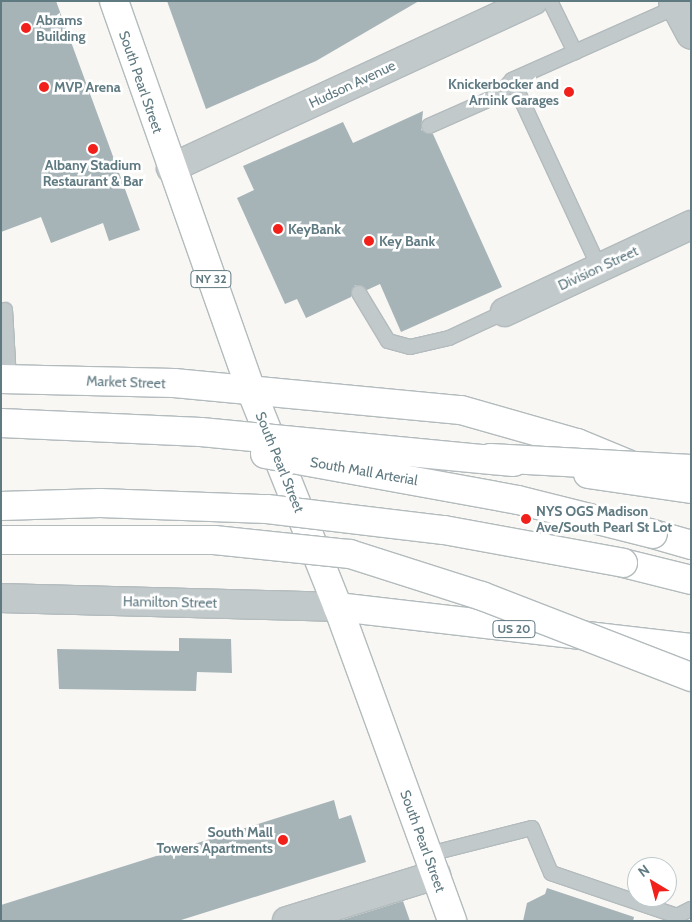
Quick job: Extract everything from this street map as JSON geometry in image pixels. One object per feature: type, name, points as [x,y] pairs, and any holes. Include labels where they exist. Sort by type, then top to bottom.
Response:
[{"type":"main road","name":"South Pearl Street","points":[[114,1],[171,168],[251,390],[338,607],[453,918]]},
{"type":"main road","name":"Market Street","points":[[5,379],[147,382],[390,401],[516,424],[577,443],[691,494]]},
{"type":"main road","points":[[1,423],[201,432],[490,458],[691,470]]},
{"type":"main road","name":"South Mall Arterial","points":[[1,435],[275,455],[518,500],[691,545]]},
{"type":"main road","points":[[490,458],[691,489]]},
{"type":"main road","points":[[1,506],[182,504],[353,518],[532,546],[691,580]]},
{"type":"main road","points":[[1,540],[214,540],[350,554],[482,596],[691,677]]},
{"type":"main road","name":"US 20","points":[[338,607],[691,648]]},
{"type":"street","name":"Hudson Avenue","points":[[171,168],[533,1]]},
{"type":"street","points":[[675,4],[691,35]]},
{"type":"street","name":"Division Street","points":[[505,312],[691,225]]},
{"type":"street","name":"Hamilton Street","points":[[1,598],[338,607]]},
{"type":"street","points":[[287,921],[433,864]]},
{"type":"lane","points":[[550,1],[575,52]]},
{"type":"lane","points":[[429,126],[499,95],[512,80],[675,4]]},
{"type":"lane","points":[[512,80],[599,268]]},
{"type":"lane","points":[[359,293],[388,341],[410,347],[449,338],[505,312]]},
{"type":"lane","points":[[5,310],[5,379]]},
{"type":"lane","points":[[433,864],[532,828],[551,873],[677,916],[691,909]]},
{"type":"building","name":"MVP Arena","points":[[1,1],[56,1],[140,230],[109,241],[103,223],[51,243],[41,217],[1,232]]},
{"type":"building","points":[[167,1],[419,1],[316,61],[206,109]]},
{"type":"building","name":"Key Bank","points":[[423,111],[421,130],[433,134],[502,287],[401,332],[380,284],[367,290],[355,285],[351,297],[306,318],[297,299],[285,304],[237,198],[254,190],[243,166],[343,122],[353,143]]},
{"type":"building","points":[[179,638],[231,639],[232,673],[197,672],[196,691],[59,689],[57,649],[179,651]]},
{"type":"building","name":"South Mall Towers Apartments","points":[[334,800],[339,819],[351,815],[366,862],[178,921],[1,921],[1,905]]},
{"type":"building","points":[[547,888],[634,917],[633,921],[523,921],[527,903],[545,894]]},
{"type":"building","points":[[403,901],[410,921],[342,921],[342,920]]},
{"type":"place","name":"Abrams Building","points":[[26,28]]},
{"type":"place","name":"MVP Arena","points":[[44,87]]},
{"type":"place","name":"Knickerbocker and Arnink Garages","points":[[569,92]]},
{"type":"place","name":"Albany Stadium Restaurant & Bar","points":[[93,149]]},
{"type":"place","name":"KeyBank","points":[[278,229]]},
{"type":"place","name":"Key Bank","points":[[369,241]]},
{"type":"place","name":"NYS OGS Madison Ave/South Pearl St Lot","points":[[526,519]]},
{"type":"place","name":"South Mall Towers Apartments","points":[[283,840]]}]
